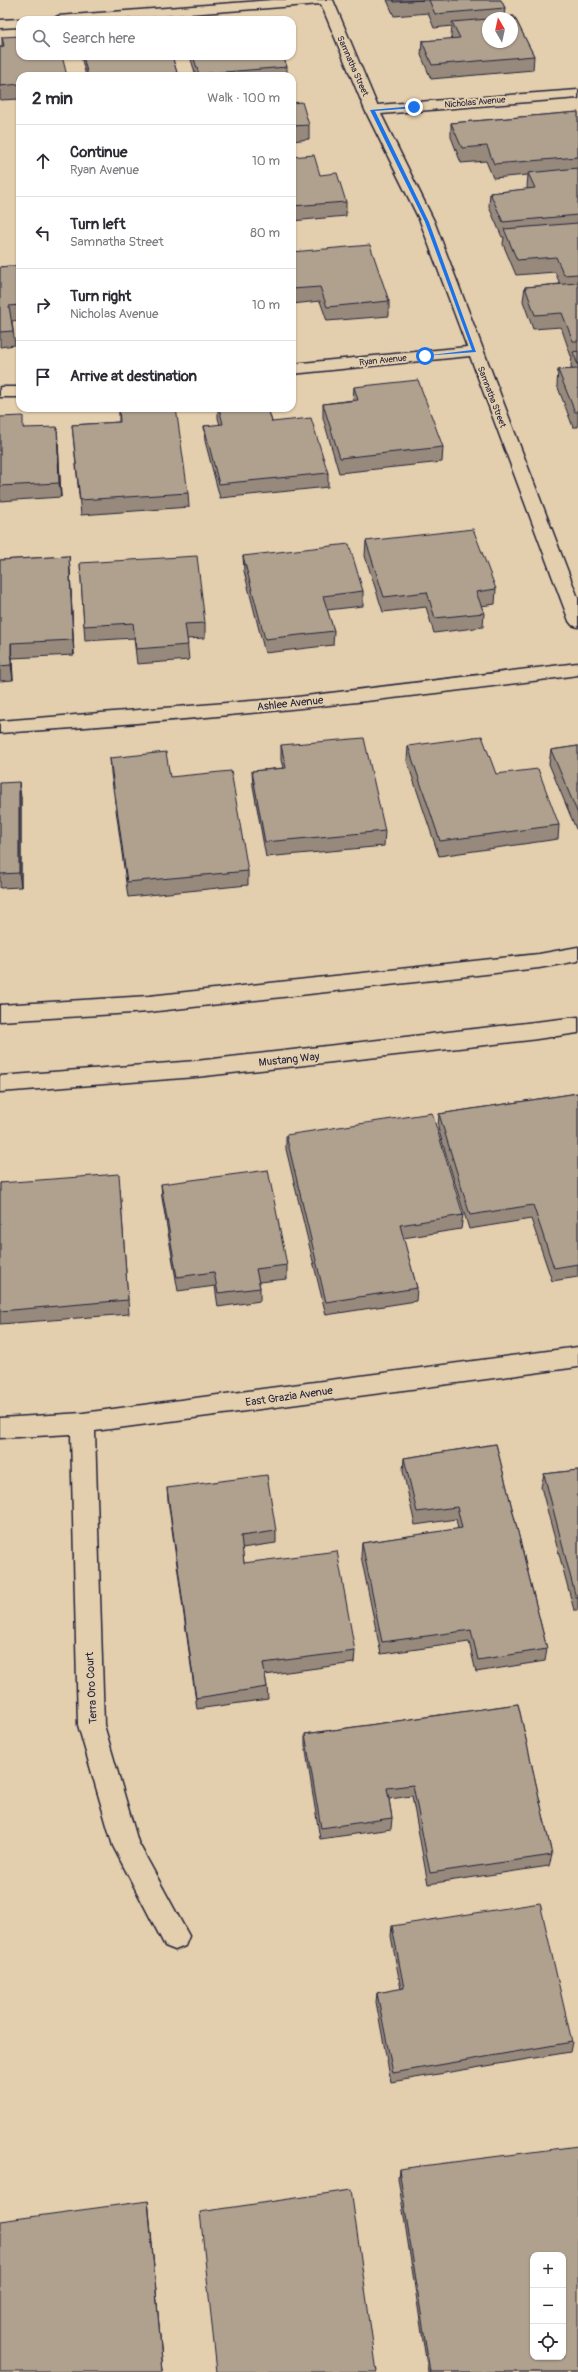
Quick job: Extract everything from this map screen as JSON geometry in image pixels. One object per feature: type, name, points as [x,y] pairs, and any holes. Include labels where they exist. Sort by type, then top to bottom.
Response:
[{"type":"street","points":[[112,16],[326,0]]},
{"type":"street","name":"Samnatha Street","points":[[326,0],[337,31],[372,110],[427,222],[474,351],[578,621]]},
{"type":"street","points":[[0,24],[16,23]]},
{"type":"street","name":"Nicholas Avenue","points":[[372,110],[578,94]]},
{"type":"street","name":"Ryan Avenue","points":[[296,369],[474,351]]},
{"type":"street","points":[[0,392],[16,392]]},
{"type":"street","name":"Ashlee Avenue","points":[[0,727],[215,711],[469,684],[578,669]]},
{"type":"street","points":[[0,1013],[149,1004],[524,962],[578,954]]},
{"type":"street","name":"Mustang Way","points":[[0,1084],[204,1068],[522,1033],[578,1025]]},
{"type":"street","name":"East Grazia Avenue","points":[[0,1428],[83,1423],[578,1357]]},
{"type":"street","name":"Terra Oro Court","points":[[83,1423],[91,1725],[126,1846],[175,1936]]},
{"type":"building","points":[[393,0],[423,0],[394,2]]},
{"type":"building","points":[[429,0],[501,0],[505,8],[435,14]]},
{"type":"building","points":[[482,20],[482,48],[518,48],[518,24],[534,56],[432,65],[422,41],[460,38],[452,22]]},
{"type":"building","points":[[16,36],[16,60],[63,60],[66,72],[16,72],[16,84],[0,86],[0,47],[4,46],[2,37]]},
{"type":"building","points":[[84,60],[173,60],[177,72],[87,72]]},
{"type":"building","points":[[194,60],[284,60],[287,67],[224,72],[198,72]]},
{"type":"building","points":[[302,102],[309,125],[296,126],[296,103]]},
{"type":"building","points":[[578,112],[578,157],[494,164],[487,146],[462,148],[451,123]]},
{"type":"building","points":[[314,155],[320,175],[337,173],[346,202],[296,206],[296,157]]},
{"type":"building","points":[[578,168],[578,215],[503,222],[490,193],[535,188],[528,173]]},
{"type":"building","points":[[578,223],[578,274],[564,275],[556,257],[517,260],[504,229]]},
{"type":"building","points":[[370,245],[389,301],[327,307],[320,287],[296,289],[296,252]]},
{"type":"building","points":[[16,265],[16,305],[9,306],[13,331],[0,332],[0,267]]},
{"type":"building","points":[[578,283],[578,341],[573,341],[562,313],[535,315],[525,287]]},
{"type":"building","points":[[578,351],[578,365],[573,352]]},
{"type":"building","points":[[578,369],[578,412],[575,412],[558,370]]},
{"type":"building","points":[[418,380],[443,447],[340,458],[323,404],[358,400],[354,387]]},
{"type":"building","points":[[119,412],[177,412],[188,493],[80,500],[72,425],[120,422]]},
{"type":"building","points":[[220,412],[269,412],[272,422],[311,418],[328,473],[219,484],[204,426],[223,424]]},
{"type":"building","points":[[23,416],[23,428],[57,427],[59,483],[0,486],[0,417]]},
{"type":"building","points":[[473,529],[496,589],[476,592],[484,613],[435,618],[427,592],[384,597],[366,541]]},
{"type":"building","points":[[349,544],[363,591],[323,596],[334,631],[265,639],[243,556]]},
{"type":"building","points":[[69,556],[73,640],[11,643],[11,665],[0,666],[0,560]]},
{"type":"building","points":[[197,556],[205,623],[185,624],[188,645],[136,649],[133,623],[84,626],[80,563]]},
{"type":"building","points":[[482,736],[496,774],[538,769],[559,825],[440,841],[408,746]]},
{"type":"building","points":[[364,738],[385,831],[265,842],[252,771],[286,768],[281,745]]},
{"type":"building","points":[[578,746],[578,814],[551,750]]},
{"type":"building","points":[[166,752],[170,777],[231,771],[248,871],[127,882],[110,758]]},
{"type":"building","points":[[19,782],[19,873],[0,874],[0,783]]},
{"type":"building","points":[[578,1093],[578,1264],[554,1268],[533,1205],[470,1215],[439,1114]]},
{"type":"building","points":[[432,1113],[463,1215],[400,1225],[417,1288],[326,1302],[286,1135]]},
{"type":"building","points":[[268,1170],[287,1265],[256,1269],[260,1288],[218,1293],[214,1272],[177,1277],[161,1184]]},
{"type":"building","points":[[119,1174],[128,1300],[0,1311],[0,1183]]},
{"type":"building","points":[[496,1444],[547,1649],[478,1660],[471,1630],[382,1642],[362,1543],[462,1528],[457,1507],[417,1512],[404,1458]]},
{"type":"building","points":[[578,1470],[578,1598],[576,1598],[544,1474]]},
{"type":"building","points":[[267,1475],[276,1531],[241,1536],[244,1563],[337,1551],[355,1651],[263,1663],[267,1687],[196,1698],[167,1488]]},
{"type":"building","points":[[518,1704],[552,1855],[430,1873],[413,1785],[387,1788],[392,1818],[321,1828],[305,1734]]},
{"type":"building","points":[[540,1903],[572,2042],[393,2073],[377,1993],[404,1988],[392,1926]]},
{"type":"building","points":[[578,2146],[578,2372],[430,2372],[399,2169]]},
{"type":"building","points":[[351,2190],[377,2372],[217,2372],[200,2212]]},
{"type":"building","points":[[148,2201],[163,2372],[0,2372],[0,2221]]},
{"type":"route","points":[[414,107],[372,110],[427,222],[474,351],[425,356]]}]
